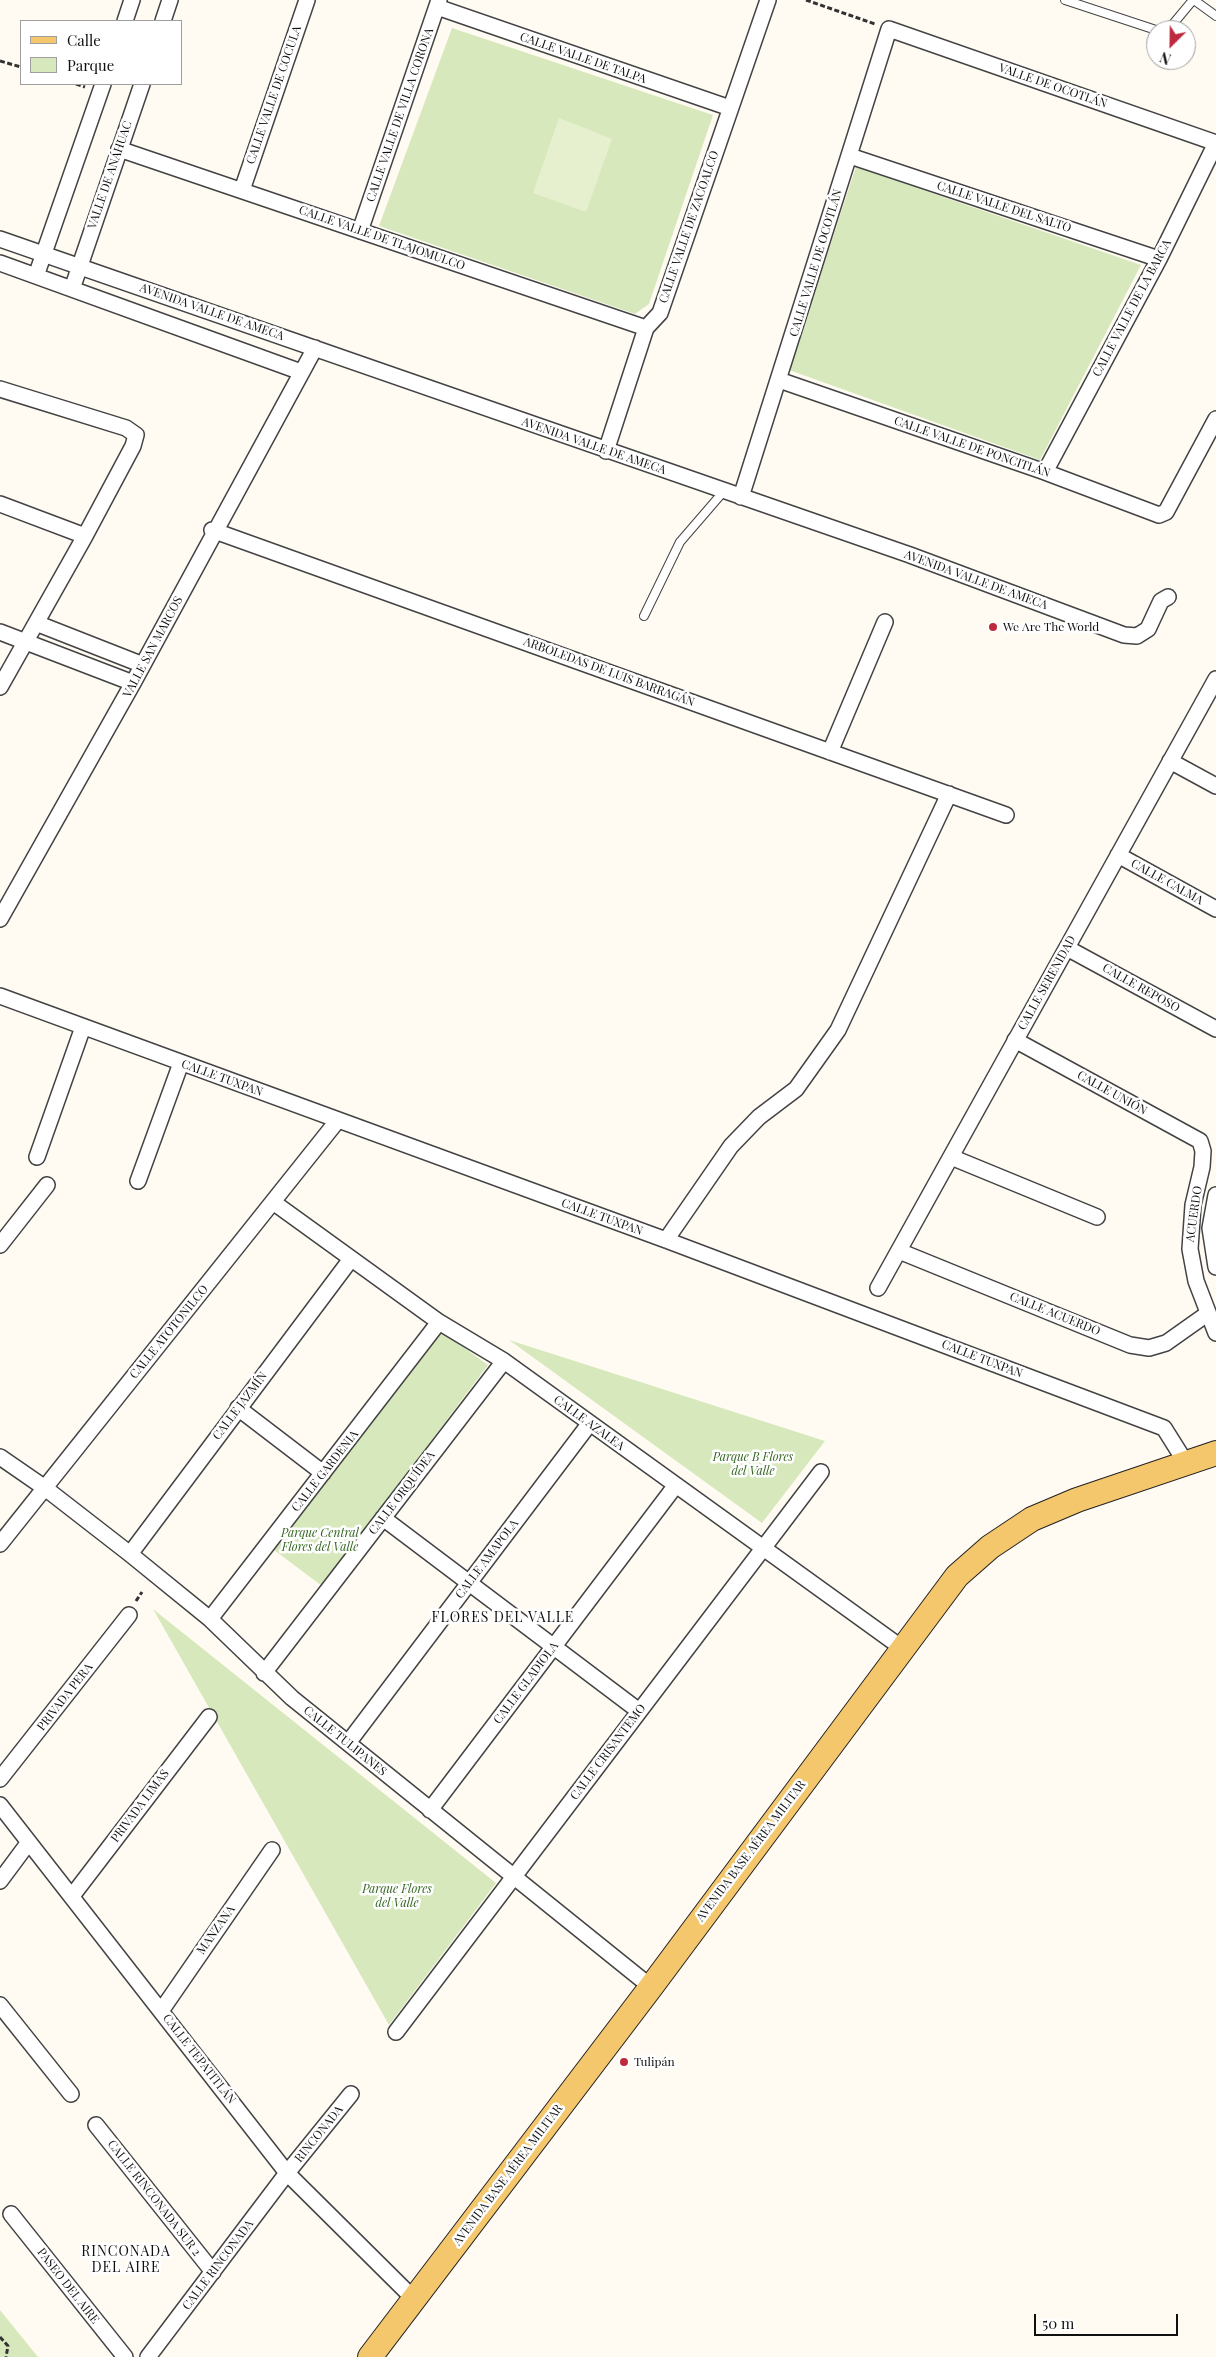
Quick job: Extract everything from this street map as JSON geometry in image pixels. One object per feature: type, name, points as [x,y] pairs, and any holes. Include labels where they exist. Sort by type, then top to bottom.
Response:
[{"type":"main road","name":"AVENIDA BASE AÉREA MILITAR","points":[[370,2357],[651,1987],[957,1576],[990,1547],[1025,1523],[1077,1500],[1216,1453]]},
{"type":"street","points":[[125,20],[132,0]]},
{"type":"street","points":[[163,20],[170,0]]},
{"type":"street","name":"CALLE VALLE DE COCULA","points":[[242,190],[307,0]]},
{"type":"street","name":"CALLE VALLE DE ZACOALCO","points":[[606,451],[646,328],[660,313],[768,0]]},
{"type":"street","name":"CALLE VALLE DE TALPA","points":[[438,4],[730,108]]},
{"type":"street","name":"CALLE VALLE DE VILLA CORONA","points":[[360,231],[438,4]]},
{"type":"street","name":"VALLE DE OCOTLÁN","points":[[890,29],[1216,143]]},
{"type":"street","name":"CALLE VALLE DE OCOTLÁN","points":[[741,497],[890,29]]},
{"type":"street","points":[[36,276],[103,85]]},
{"type":"street","name":"VALLE DE ANÁHUAC","points":[[72,289],[142,85]]},
{"type":"street","name":"CALLE VALLE DE LA BARCA","points":[[1045,472],[1159,259],[1216,143]]},
{"type":"street","name":"CALLE VALLE DE TLAJOMULCO","points":[[119,149],[646,328]]},
{"type":"street","name":"CALLE VALLE DEL SALTO","points":[[850,156],[1159,259]]},
{"type":"street","name":"AVENIDA VALLE DE AMECA","points":[[0,239],[910,556],[1124,634],[1137,636],[1148,629],[1161,601],[1168,597]]},
{"type":"street","points":[[0,263],[301,372]]},
{"type":"street","name":"VALLE SAN MARCOS","points":[[0,919],[134,683],[214,531],[315,348]]},
{"type":"street","name":"CALLE VALLE DE PONCITLÁN","points":[[779,380],[1045,472],[1159,515],[1164,514],[1216,419]]},
{"type":"street","points":[[0,389],[126,428],[136,435],[133,446],[0,687]]},
{"type":"street","points":[[0,504],[84,536]]},
{"type":"street","name":"ARBOLEDAS DE LUIS BARRAGÁN","points":[[214,531],[1006,815]]},
{"type":"street","points":[[830,752],[885,622]]},
{"type":"street","points":[[36,623],[143,665]]},
{"type":"street","points":[[0,632],[134,683]]},
{"type":"street","name":"CALLE SERENIDAD","points":[[878,1288],[1216,679]]},
{"type":"street","points":[[1170,761],[1216,786]]},
{"type":"street","points":[[666,1240],[731,1146],[758,1117],[796,1089],[838,1030],[949,794]]},
{"type":"street","name":"CALLE CALMA","points":[[1118,855],[1216,909]]},
{"type":"street","name":"CALLE REPOSO","points":[[1067,948],[1216,1029]]},
{"type":"street","name":"CALLE TUXPAN","points":[[0,996],[666,1240],[1164,1428],[1186,1463]]},
{"type":"street","points":[[37,1158],[83,1027]]},
{"type":"street","name":"CALLE UNIÓN","points":[[1016,1040],[1200,1142],[1210,1151]]},
{"type":"street","points":[[138,1181],[181,1062]]},
{"type":"street","name":"CALLE ATOTONILCO","points":[[0,1544],[338,1120]]},
{"type":"street","name":"ACUERDO","points":[[1210,1151],[1202,1167],[1193,1205],[1190,1249],[1196,1281],[1207,1314],[1216,1333]]},
{"type":"street","points":[[951,1157],[1097,1217]]},
{"type":"street","points":[[0,1245],[47,1185]]},
{"type":"street","name":"ACUERDO","points":[[1216,1195],[1210,1228],[1216,1266]]},
{"type":"street","name":"CALLE AZALEA","points":[[273,1202],[439,1322],[504,1361],[902,1648]]},
{"type":"street","name":"CALLE ACUERDO","points":[[899,1251],[1130,1345],[1149,1348],[1166,1343],[1207,1314]]},
{"type":"street","name":"CALLE JAZMÍN","points":[[130,1554],[351,1259]]},
{"type":"street","name":"CALLE GARDENIA","points":[[210,1620],[439,1322]]},
{"type":"street","name":"CALLE ORQUÍDEA","points":[[264,1673],[504,1361]]},
{"type":"street","points":[[238,1408],[323,1473]]},
{"type":"street","name":"CALLE AMAPOLA","points":[[348,1743],[590,1423]]},
{"type":"street","name":"CALLE TULIPANES","points":[[0,1457],[45,1488],[130,1554],[210,1620],[264,1673],[348,1743],[651,1987]]},
{"type":"street","name":"CALLE CRISANTEMO","points":[[396,2032],[820,1472]]},
{"type":"street","name":"CALLE GLADIOLA","points":[[430,1810],[676,1485]]},
{"type":"street","points":[[383,1518],[639,1711]]},
{"type":"street","name":"PRIVADA PERA","points":[[0,1780],[129,1616]]},
{"type":"street","name":"PRIVADA LIMAS","points":[[72,1896],[209,1717]]},
{"type":"street","name":"CALLE TEPATITLÁN","points":[[0,1804],[287,2173],[414,2299]]},
{"type":"street","points":[[0,1881],[29,1842]]},
{"type":"street","name":"MANZANA","points":[[161,2011],[272,1850]]},
{"type":"street","points":[[0,2005],[71,2094]]},
{"type":"street","name":"RINCONADA","points":[[287,2173],[351,2094]]},
{"type":"street","name":"CALLE RINCONADA SUR 2","points":[[96,2124],[213,2272]]},
{"type":"street","name":"CALLE RINCONADA","points":[[148,2357],[287,2173]]},
{"type":"street","name":"PASEO DEL AIRE","points":[[12,2214],[125,2357]]},
{"type":"lane","points":[[1064,0],[1146,27]]},
{"type":"lane","points":[[1177,20],[1194,0],[1216,16]]},
{"type":"lane","points":[[644,616],[680,542],[724,491]]},
{"type":"path","points":[[806,0],[890,29]]},
{"type":"path","points":[[0,61],[20,67]]},
{"type":"path","points":[[0,2337],[8,2346],[6,2357]]},
{"type":"green space","points":[[452,28],[713,115],[649,304],[635,314],[379,226]]},
{"type":"green space","points":[[559,118],[612,139],[586,212],[533,193]]},
{"type":"green space","points":[[856,167],[1141,265],[1040,460],[789,370]]},
{"type":"green space","name":"Parque Central Flores del Valle","points":[[441,1331],[488,1365],[322,1586],[274,1550]]},
{"type":"green space","name":"Parque B Flores del Valle","points":[[509,1340],[825,1441],[762,1523]]},
{"type":"green space","name":"Parque Flores del Valle","points":[[153,1609],[496,1883],[389,2025]]},
{"type":"green space","points":[[0,2310],[38,2357],[0,2357]]},
{"type":"place","name":"We Are The World","points":[[993,627]]},
{"type":"place","name":"Tulipán","points":[[624,2062]]},
{"type":"district","name":"FLORES DEL VALLE","points":[[503,1618]]},
{"type":"district","name":"RINCONADA DEL AIRE","points":[[126,2260]]}]
